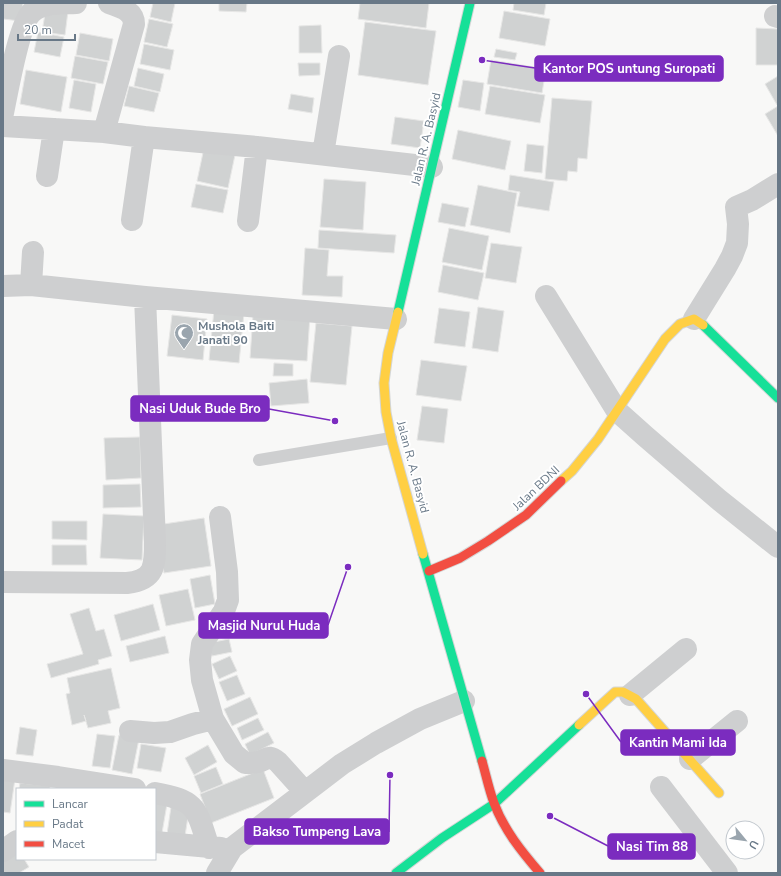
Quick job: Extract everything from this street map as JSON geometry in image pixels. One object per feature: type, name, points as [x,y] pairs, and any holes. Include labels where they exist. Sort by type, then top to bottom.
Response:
[{"type":"street","points":[[3,113],[23,27],[31,13],[44,5],[76,3]]},
{"type":"street","points":[[104,132],[134,24],[132,17],[127,10],[109,3]]},
{"type":"street","name":"Jalan R. A. Basyid","points":[[470,3],[388,353],[384,383],[386,412],[391,438],[494,804],[518,848],[540,873]]},
{"type":"street","points":[[323,154],[339,56]]},
{"type":"street","points":[[3,126],[104,132],[323,154],[432,167]]},
{"type":"street","points":[[47,176],[54,129]]},
{"type":"street","points":[[132,220],[144,137]]},
{"type":"street","points":[[248,220],[257,147]]},
{"type":"street","points":[[778,184],[752,200],[736,207],[738,224],[735,250],[694,319],[706,327],[778,398]]},
{"type":"street","points":[[31,285],[33,252]]},
{"type":"street","points":[[3,286],[31,285],[145,297],[396,318]]},
{"type":"street","points":[[546,296],[617,411],[718,499],[778,547]]},
{"type":"street","points":[[3,582],[138,582],[147,577],[154,568],[155,542],[145,297]]},
{"type":"street","name":"Jalan BDNI","points":[[429,571],[460,558],[526,515],[572,471],[598,440],[665,339],[680,324],[694,319]]},
{"type":"street","points":[[220,517],[228,600],[224,612],[202,644],[200,660],[202,680],[213,719],[234,754],[245,763],[257,763],[267,757],[273,758],[305,792]]},
{"type":"street","points":[[630,695],[686,649]]},
{"type":"street","points":[[396,873],[442,838],[494,804],[615,692],[623,692],[636,699],[719,793]]},
{"type":"street","points":[[217,873],[232,848],[342,764],[420,719],[464,701]]},
{"type":"street","points":[[130,731],[154,733],[170,732],[213,719]]},
{"type":"street","points":[[690,759],[737,721]]},
{"type":"street","points":[[3,770],[129,788]]},
{"type":"street","points":[[661,787],[727,873]]},
{"type":"street","points":[[156,793],[176,797],[189,803],[198,814],[209,848]]},
{"type":"street","points":[[3,830],[16,831]]},
{"type":"street","points":[[3,851],[16,842]]},
{"type":"street","points":[[156,842],[209,848],[232,848]]},
{"type":"lane","points":[[259,460],[391,438]]},
{"type":"building","points":[[3,3],[23,3],[20,21],[3,19]]},
{"type":"building","points":[[153,3],[175,3],[171,22],[150,17]]},
{"type":"building","points":[[219,3],[247,3],[246,12],[219,11]]},
{"type":"building","points":[[360,3],[429,3],[426,28],[358,19]]},
{"type":"building","points":[[514,3],[546,3],[544,15],[513,10]]},
{"type":"building","points":[[46,8],[68,11],[65,35],[42,32]]},
{"type":"building","points":[[504,11],[550,19],[545,46],[499,38]]},
{"type":"building","points":[[149,19],[173,24],[167,47],[144,42]]},
{"type":"building","points":[[365,22],[436,31],[428,85],[358,75]]},
{"type":"building","points":[[321,25],[322,53],[299,53],[299,26]]},
{"type":"building","points":[[756,28],[778,29],[778,65],[756,65]]},
{"type":"building","points":[[38,32],[64,37],[60,57],[34,52]]},
{"type":"building","points":[[80,33],[113,39],[109,61],[76,55]]},
{"type":"building","points":[[144,44],[174,50],[170,70],[140,64]]},
{"type":"building","points":[[496,49],[517,53],[515,60],[494,57]]},
{"type":"building","points":[[75,56],[108,62],[103,84],[71,78]]},
{"type":"building","points":[[491,60],[546,69],[542,93],[487,84]]},
{"type":"building","points":[[298,63],[320,63],[320,75],[299,76]]},
{"type":"building","points":[[138,68],[164,74],[160,92],[134,86]]},
{"type":"building","points":[[26,70],[67,77],[61,112],[20,104]]},
{"type":"building","points":[[778,76],[778,104],[777,105],[765,84]]},
{"type":"building","points":[[74,80],[96,84],[91,112],[69,108]]},
{"type":"building","points":[[463,80],[484,83],[480,111],[458,107]]},
{"type":"building","points":[[129,86],[159,93],[154,112],[124,106]]},
{"type":"building","points":[[490,86],[545,95],[540,123],[485,114]]},
{"type":"building","points":[[291,94],[314,98],[312,113],[288,109]]},
{"type":"building","points":[[552,98],[592,101],[587,159],[578,158],[577,172],[568,171],[567,181],[545,179]]},
{"type":"building","points":[[778,106],[778,136],[765,114]]},
{"type":"building","points":[[395,117],[424,121],[420,148],[391,144]]},
{"type":"building","points":[[458,130],[511,141],[505,170],[452,159]]},
{"type":"building","points":[[527,144],[544,146],[542,173],[524,171]]},
{"type":"building","points":[[204,148],[235,155],[228,188],[197,181]]},
{"type":"building","points":[[510,175],[554,182],[549,211],[517,206],[520,192],[508,190]]},
{"type":"building","points":[[324,179],[366,182],[363,230],[320,227]]},
{"type":"building","points":[[196,184],[228,190],[223,213],[191,207]]},
{"type":"building","points":[[478,185],[517,193],[510,233],[470,225]]},
{"type":"building","points":[[442,203],[469,208],[465,227],[438,222]]},
{"type":"building","points":[[449,228],[489,236],[482,270],[442,262]]},
{"type":"building","points":[[319,230],[396,235],[394,253],[318,248]]},
{"type":"building","points":[[491,243],[522,247],[516,283],[485,278]]},
{"type":"building","points":[[305,248],[329,250],[327,276],[343,276],[342,297],[302,295]]},
{"type":"building","points":[[443,265],[484,273],[478,300],[438,292]]},
{"type":"building","points":[[478,307],[504,311],[498,352],[472,348]]},
{"type":"building","points":[[439,308],[470,312],[465,347],[434,343]]},
{"type":"building","points":[[214,310],[244,313],[239,363],[209,360]]},
{"type":"building","points":[[172,315],[207,319],[203,360],[167,356]]},
{"type":"building","points":[[253,315],[310,315],[307,361],[250,358]]},
{"type":"building","points":[[316,323],[352,326],[346,385],[310,382]]},
{"type":"building","points":[[421,360],[467,366],[461,401],[416,395]]},
{"type":"building","points":[[274,363],[293,364],[293,376],[273,376]]},
{"type":"building","points":[[307,379],[309,403],[271,406],[269,383]]},
{"type":"building","points":[[422,406],[448,409],[444,443],[417,440]]},
{"type":"building","points":[[140,437],[141,478],[106,480],[104,438]]},
{"type":"building","points":[[140,484],[141,507],[103,508],[103,485]]},
{"type":"building","points":[[103,514],[144,516],[142,560],[100,558]]},
{"type":"building","points":[[204,518],[211,566],[164,573],[157,525]]},
{"type":"building","points":[[52,521],[87,521],[87,540],[52,539]]},
{"type":"building","points":[[52,545],[86,545],[87,565],[52,565]]},
{"type":"building","points":[[210,575],[215,604],[195,608],[190,579]]},
{"type":"building","points":[[188,589],[195,620],[166,626],[159,595]]},
{"type":"building","points":[[153,604],[160,630],[121,641],[114,615]]},
{"type":"building","points":[[89,608],[96,631],[104,629],[112,656],[98,660],[99,664],[51,678],[47,664],[83,654],[70,614]]},
{"type":"building","points":[[165,636],[169,653],[130,662],[126,646]]},
{"type":"building","points":[[229,639],[232,652],[212,656],[209,643]]},
{"type":"building","points":[[230,656],[237,671],[219,679],[212,664]]},
{"type":"building","points":[[111,668],[120,708],[108,711],[111,723],[88,728],[86,721],[72,725],[66,694],[70,693],[67,678]]},
{"type":"building","points":[[237,675],[245,694],[227,701],[219,682]]},
{"type":"building","points":[[250,697],[258,714],[232,726],[224,709]]},
{"type":"building","points":[[258,718],[264,730],[242,740],[237,728]]},
{"type":"building","points":[[20,727],[37,730],[33,756],[16,754]]},
{"type":"building","points":[[268,732],[274,743],[250,755],[245,744]]},
{"type":"building","points":[[97,734],[115,736],[110,768],[92,766]]},
{"type":"building","points":[[119,735],[139,739],[132,774],[112,770]]},
{"type":"building","points":[[141,744],[166,748],[161,772],[137,768]]},
{"type":"building","points":[[208,745],[217,762],[194,775],[185,758]]},
{"type":"building","points":[[216,767],[223,784],[201,793],[194,776]]},
{"type":"building","points":[[263,769],[274,798],[211,823],[200,794]]},
{"type":"building","points":[[3,777],[15,779],[10,813],[3,812]]},
{"type":"building","points":[[20,783],[50,786],[50,788],[19,788]]},
{"type":"building","points":[[156,803],[167,804],[162,833],[156,832]]},
{"type":"building","points":[[171,807],[189,810],[185,836],[167,834]]},
{"type":"building","points":[[16,850],[16,860],[25,860],[29,867],[19,873],[3,873],[3,858]]},
{"type":"traffic: fast","points":[[398,312],[470,3]]},
{"type":"traffic: fast","points":[[703,325],[778,398]]},
{"type":"traffic: fast","points":[[423,554],[482,761]]},
{"type":"traffic: fast","points":[[396,873],[442,838],[494,804],[579,725]]},
{"type":"traffic: slow","points":[[398,312],[388,353],[384,383],[386,412],[391,438],[423,554]]},
{"type":"traffic: slow","points":[[561,481],[572,471],[598,439],[665,339],[680,324],[694,319],[703,325]]},
{"type":"traffic: slow","points":[[579,725],[615,692],[623,692],[636,699],[719,793]]},
{"type":"traffic: jam","points":[[429,571],[460,558],[488,541],[526,515],[561,481]]},
{"type":"traffic: jam","points":[[482,761],[492,798],[498,813],[520,849],[540,873]]},
{"type":"place","name":"Kantor POS untung Suropati","points":[[482,60]]},
{"type":"place","name":"Mushola Baiti Janati 90","points":[[184,350]]},
{"type":"place","name":"Nasi Uduk Bude Bro","points":[[335,421]]},
{"type":"place","name":"Masjid Nurul Huda","points":[[348,567]]},
{"type":"place","name":"Kantin Mami Ida","points":[[586,694]]},
{"type":"place","name":"Bakso Tumpeng Lava","points":[[390,775]]},
{"type":"place","name":"Nasi Tim 88","points":[[550,816]]}]
